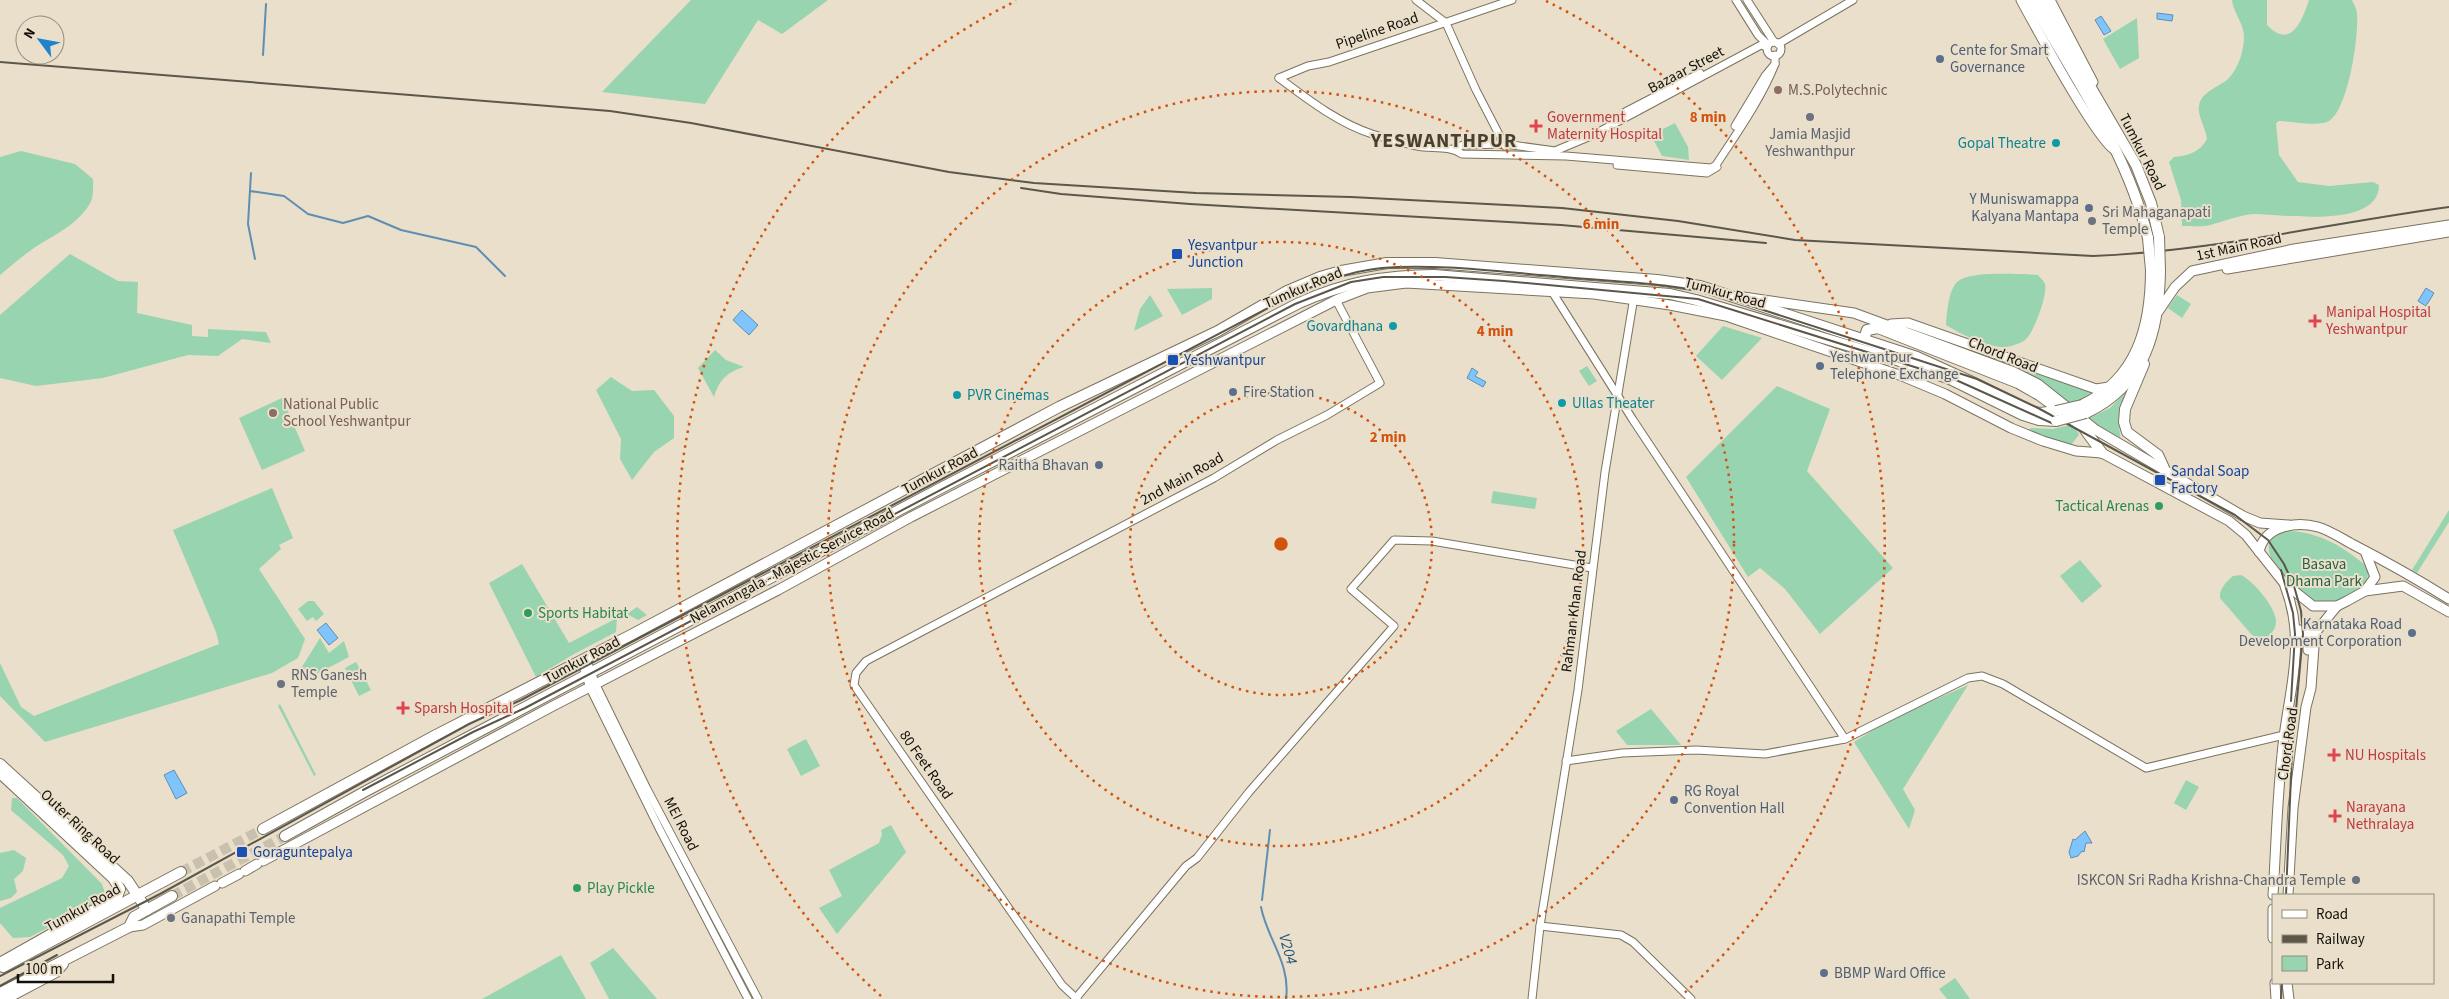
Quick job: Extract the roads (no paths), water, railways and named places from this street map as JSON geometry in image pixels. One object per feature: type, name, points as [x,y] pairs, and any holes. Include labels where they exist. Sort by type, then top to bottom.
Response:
[{"type":"highway","name":"Tumkur Road","points":[[2031,0],[2110,138],[2154,238]]},
{"type":"highway","points":[[2040,0],[2097,100]]},
{"type":"highway","name":"Tumkur Road","points":[[286,836],[588,673],[1015,449],[1319,294],[1405,275],[1434,275],[1634,295],[1670,294],[1739,316],[1900,360],[1950,379],[2023,415],[2040,420],[2105,404],[2134,373],[2147,351],[2158,312],[2151,203],[2136,165],[2097,100]]},
{"type":"highway","name":"Tumkur Road","points":[[263,830],[436,735],[584,660],[1059,407],[1218,330],[1286,291],[1320,277],[1363,266],[1436,263],[1657,280],[1700,286],[1864,339],[1946,370],[2031,411],[2056,416]]},
{"type":"highway","name":"Tumkur Road","points":[[2084,409],[2114,385],[2127,368],[2145,330],[2156,271]]},
{"type":"highway","points":[[1864,339],[1867,330],[1878,328],[2018,383],[2039,395],[2083,427],[2102,453]]},
{"type":"highway","points":[[2147,351],[2140,377],[2125,409],[2124,422],[2127,432],[2158,455],[2164,468]]},
{"type":"highway","name":"Outer Ring Road","points":[[0,764],[128,881],[147,910]]},
{"type":"highway","name":"Outer Ring Road","points":[[0,773],[113,878],[120,889],[117,897],[0,964]]},
{"type":"highway","name":"Tumkur Road","points":[[0,969],[181,872]]},
{"type":"highway","points":[[0,993],[129,927],[134,917],[172,896]]},
{"type":"highway","points":[[5,999],[56,972],[65,961]]},
{"type":"main road","points":[[2021,0],[2058,67],[2109,147],[2115,150]]},
{"type":"main road","name":"Tumkur Road","points":[[2050,0],[2098,92],[2097,100]]},
{"type":"main road","name":"1st Main Road","points":[[2184,278],[2192,271],[2294,249],[2449,225]]},
{"type":"main road","name":"1st Main Road","points":[[2184,278],[2449,232]]},
{"type":"main road","points":[[2158,312],[2184,278]]},
{"type":"main road","name":"Nelamangala - Majestic Service Road","points":[[129,927],[143,925],[778,590],[917,514],[1368,284],[1406,283],[1634,295]]},
{"type":"main road","name":"Chord Road","points":[[1733,296],[1854,313],[2014,372],[2038,384],[2096,430],[2164,468],[2243,516],[2260,523],[2289,525]]},
{"type":"main road","points":[[1739,316],[1902,376],[1945,394],[2011,428],[2043,441],[2076,451],[2102,453],[2229,522],[2246,535],[2284,583],[2314,606],[2337,606],[2366,591],[2403,586],[2449,612]]},
{"type":"main road","points":[[1888,324],[1908,323],[2096,389],[2114,385]]},
{"type":"main road","points":[[2259,552],[2261,541],[2268,533],[2289,525],[2320,528],[2449,598]]},
{"type":"main road","points":[[2365,551],[2375,577],[2366,591]]},
{"type":"main road","name":"Chord Road","points":[[2274,894],[2282,755],[2294,680],[2296,638],[2293,608],[2284,583]]},
{"type":"main road","name":"Chord Road","points":[[2288,894],[2293,808],[2306,707],[2311,688],[2315,633],[2337,606]]},
{"type":"main road","points":[[2296,638],[2300,630],[2308,630],[2306,707]]},
{"type":"main road","points":[[2275,984],[2276,999]]},
{"type":"main road","points":[[2287,984],[2289,999]]},
{"type":"street","points":[[1416,0],[1446,23],[1476,90],[1505,144],[1506,154]]},
{"type":"street","name":"Pipeline Road","points":[[1453,149],[1417,146],[1369,133],[1331,114],[1278,78],[1308,66],[1329,62],[1512,0]]},
{"type":"street","points":[[1566,152],[1712,168],[1721,157],[1770,78],[1775,64],[1775,55],[1780,50],[1770,45],[1758,35],[1736,0]]},
{"type":"street","points":[[1747,0],[1770,45],[1769,53],[1775,55]]},
{"type":"street","points":[[1453,149],[1462,154],[1552,157],[1566,152],[1614,129],[1854,0]]},
{"type":"street","name":"Bazaar Street","points":[[1453,149],[1463,144],[1505,144],[1566,152],[1593,135],[1770,45]]},
{"type":"street","points":[[1566,152],[1711,164],[1765,76],[1775,64]]},
{"type":"street","points":[[1551,290],[1617,394],[1844,739]]},
{"type":"street","name":"Rahman Khan Road","points":[[1532,999],[1540,926],[1578,690],[1592,568],[1617,394],[1634,295]]},
{"type":"street","name":"2nd Main Road","points":[[994,593],[1197,487],[1277,440],[1327,415],[1380,383],[1336,300]]},
{"type":"street","points":[[1076,999],[1186,866],[1197,858],[1249,792],[1394,626],[1350,589],[1394,540],[1432,541],[1592,568]]},
{"type":"street","name":"80 Feet Road","points":[[994,593],[866,661],[856,673],[854,685],[1062,985],[1076,999]]},
{"type":"street","name":"MEI Road","points":[[584,660],[593,686],[660,830],[748,999]]},
{"type":"street","points":[[1566,761],[1622,753],[1696,750],[1765,754],[1844,739],[1968,678],[1982,676],[2003,684],[2146,768],[2284,735]]},
{"type":"street","name":"MEI Road","points":[[593,686],[698,889],[758,999]]},
{"type":"street","points":[[1540,926],[1621,935],[1633,942],[1691,999]]},
{"type":"water","points":[[2157,13],[2173,15],[2172,21],[2157,19]]},
{"type":"water","points":[[2101,16],[2111,31],[2104,35],[2095,20]]},
{"type":"water","points":[[2426,288],[2434,293],[2426,306],[2418,301]]},
{"type":"water","points":[[742,310],[758,325],[749,335],[733,320]]},
{"type":"water","points":[[1472,368],[1478,372],[1475,376],[1486,382],[1483,387],[1467,378]]},
{"type":"water","points":[[326,623],[338,638],[329,645],[317,630]]},
{"type":"water","points":[[174,770],[187,793],[176,799],[164,775]]},
{"type":"water","points":[[2085,831],[2092,843],[2086,843],[2084,852],[2082,851],[2078,856],[2071,858],[2069,852],[2073,839],[2075,840]]},
{"type":"waterway","points":[[263,55],[266,4]]},
{"type":"waterway","points":[[251,173],[248,224],[255,259]]},
{"type":"waterway","points":[[250,191],[284,196],[308,214],[343,223],[368,216],[401,230],[476,247],[505,276]]},
{"type":"waterway","name":"V204","points":[[1262,900],[1270,830]]},
{"type":"waterway","name":"V204","points":[[1261,907],[1285,974],[1287,986],[1286,999]]},
{"type":"tunnel","points":[[181,872],[263,829]]},
{"type":"tunnel","points":[[172,896],[285,836]]},
{"type":"railway","points":[[0,62],[610,111],[691,123],[949,172],[1034,183],[1196,193],[1351,197],[1562,208],[1678,221],[1795,240],[2093,256],[2227,243],[2449,207]]},
{"type":"railway","points":[[1021,188],[1061,194],[1190,204],[1561,225],[1766,243]]},
{"type":"railway","points":[[0,976],[160,894],[469,724],[521,700],[1291,296],[1324,282],[1347,275],[1382,268],[1404,267],[1473,269],[1644,283],[1684,288],[1723,297],[1977,379],[2038,408],[2235,515],[2268,540],[2284,564],[2294,586],[2301,611],[2303,634],[2292,753],[2286,894]]},
{"type":"railway","points":[[363,790],[473,732],[525,708],[1295,304],[1351,282],[1383,277],[1445,277],[1698,299],[1956,380],[2056,425]]},
{"type":"railway","points":[[2281,570],[2293,613],[2295,634],[2291,701]]},
{"type":"railway","points":[[0,986],[57,955]]},
{"type":"railway","points":[[2281,999],[2282,984]]},
{"type":"place","name":"Cente for Smart Governance","points":[[1940,59]]},
{"type":"place","name":"M.S.Polytechnic","points":[[1778,90]]},
{"type":"place","name":"Jamia Masjid Yeshwanthpur","points":[[1810,117]]},
{"type":"place","name":"Government Maternity Hospital","points":[[1536,126]]},
{"type":"place","name":"Gopal Theatre","points":[[2056,143]]},
{"type":"place","name":"Y Muniswamappa Kalyana Mantapa","points":[[2089,208]]},
{"type":"place","name":"Sri Mahaganapati Temple","points":[[2092,221]]},
{"type":"place","name":"Yesvantpur Junction","points":[[1177,254]]},
{"type":"place","name":"Manipal Hospital Yeshwantpur","points":[[2315,321]]},
{"type":"place","name":"Govardhana","points":[[1393,326]]},
{"type":"place","name":"Yeshwantpur","points":[[1173,360]]},
{"type":"place","name":"Yeshwantpur Telephone Exchange","points":[[1820,366]]},
{"type":"place","name":"Fire Station","points":[[1233,392]]},
{"type":"place","name":"PVR Cinemas","points":[[957,395]]},
{"type":"place","name":"Ullas Theater","points":[[1562,403]]},
{"type":"place","name":"National Public School Yeshwantpur","points":[[273,413]]},
{"type":"place","name":"Raitha Bhavan","points":[[1099,465]]},
{"type":"place","name":"Sandal Soap Factory","points":[[2160,480]]},
{"type":"place","name":"Tactical Arenas","points":[[2159,506]]},
{"type":"place","name":"Sports Habitat","points":[[528,613]]},
{"type":"place","name":"Karnataka Road Development Corporation","points":[[2412,633]]},
{"type":"place","name":"RNS Ganesh Temple","points":[[281,684]]},
{"type":"place","name":"Sparsh Hospital","points":[[403,708]]},
{"type":"place","name":"NU Hospitals","points":[[2334,755]]},
{"type":"place","name":"RG Royal Convention Hall","points":[[1674,800]]},
{"type":"place","name":"Narayana Nethralaya","points":[[2335,816]]},
{"type":"place","name":"Goraguntepalya","points":[[242,852]]},
{"type":"place","name":"ISKCON Sri Radha Krishna-Chandra Temple","points":[[2356,880]]},
{"type":"place","name":"Play Pickle","points":[[577,888]]},
{"type":"place","name":"Ganapathi Temple","points":[[171,918]]},
{"type":"place","name":"BBMP Ward Office","points":[[1824,973]]},
{"type":"district","name":"YESWANTHPUR","points":[[1444,141]]},
{"type":"park label","name":"Basava Dhama Park","points":[[2324,572]]}]
